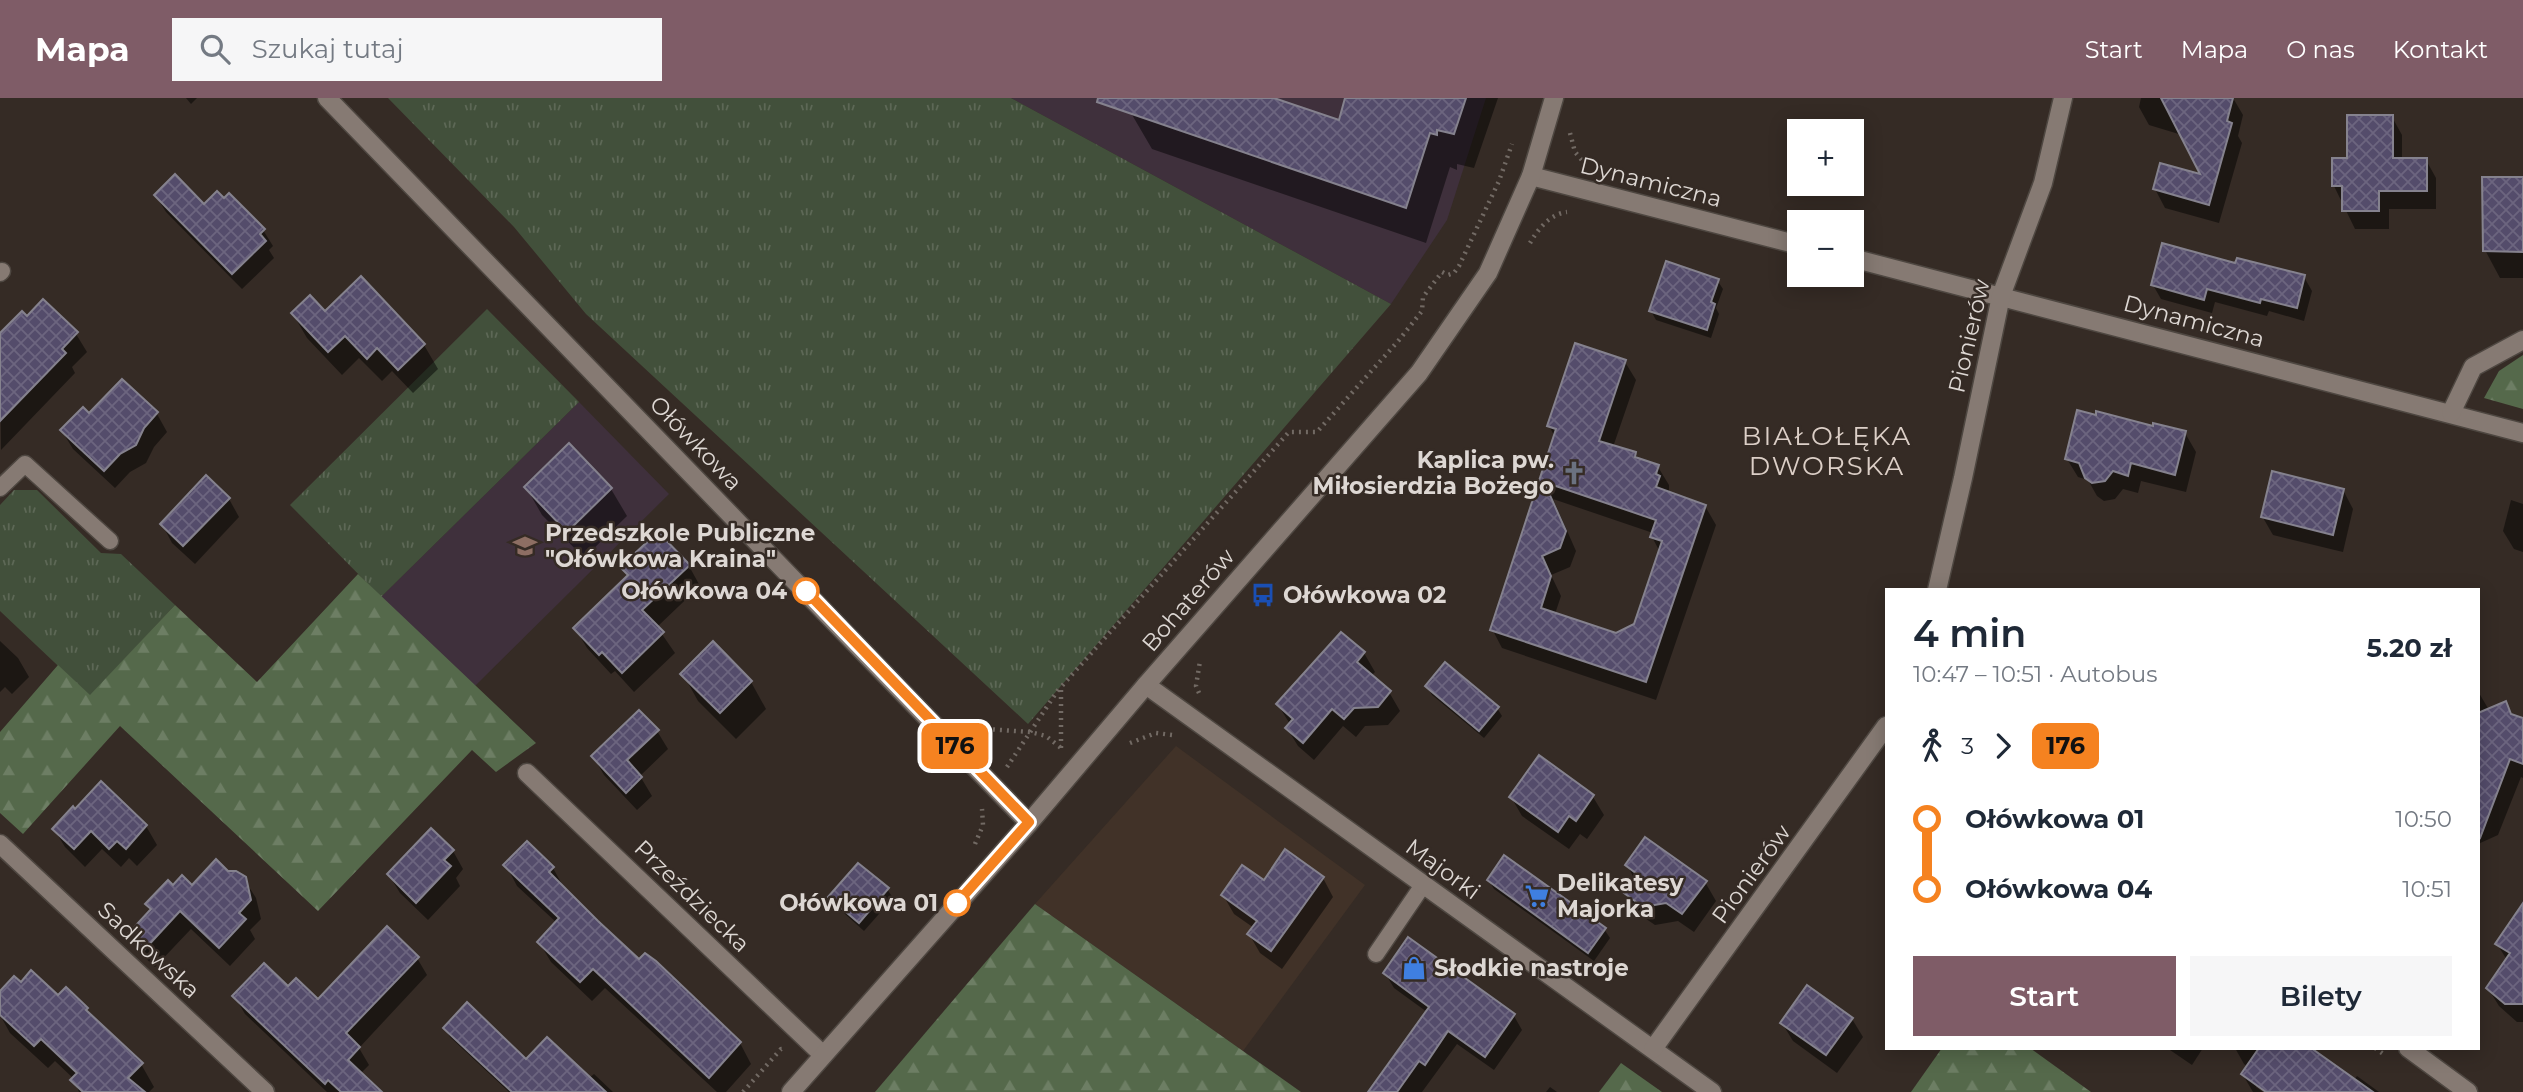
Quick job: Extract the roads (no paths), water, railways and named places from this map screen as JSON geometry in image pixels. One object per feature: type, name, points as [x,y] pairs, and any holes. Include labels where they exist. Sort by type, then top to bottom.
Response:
[{"type":"street","name":"Ołówkowa","points":[[327,98],[1029,822]]},
{"type":"street","name":"Pionierów","points":[[1937,588],[2001,296],[2043,183],[2063,98]]},
{"type":"street","name":"Bohaterów","points":[[791,1092],[816,1048],[1029,822],[1419,373],[1488,273],[1531,176],[1552,104]]},
{"type":"street","name":"Dynamiczna","points":[[1531,176],[1787,242]]},
{"type":"street","name":"Dynamiczna","points":[[1864,261],[2523,433]]},
{"type":"street","points":[[2451,413],[2473,367],[2523,340]]},
{"type":"street","name":"Majorki","points":[[1146,685],[1712,1092]]},
{"type":"street","name":"Pionierów","points":[[1653,1049],[1885,727]]},
{"type":"street","name":"Przeździecka","points":[[527,773],[816,1048]]},
{"type":"street","name":"Sadkowska","points":[[0,844],[265,1092]]},
{"type":"street","points":[[2411,1050],[2468,1092]]},
{"type":"lane","points":[[0,488],[25,464],[110,541]]},
{"type":"lane","points":[[1376,954],[1423,885]]},
{"type":"place","name":"Kaplica pw. Miłosierdzia Bożego","points":[[1574,473]]},
{"type":"place","name":"Przedszkole Publiczne \"Ołówkowa Kraina\"","points":[[525,546]]},
{"type":"place","name":"Ołówkowa 04","points":[[806,591]]},
{"type":"place","name":"Ołówkowa 02","points":[[1263,595]]},
{"type":"place","name":"Delikatesy Majorka","points":[[1537,896]]},
{"type":"place","name":"Ołówkowa 01","points":[[957,903]]},
{"type":"place","name":"Słodkie nastroje","points":[[1414,968]]},
{"type":"district","name":"BIAŁOŁĘKA DWORSKA","points":[[1827,451]]}]
